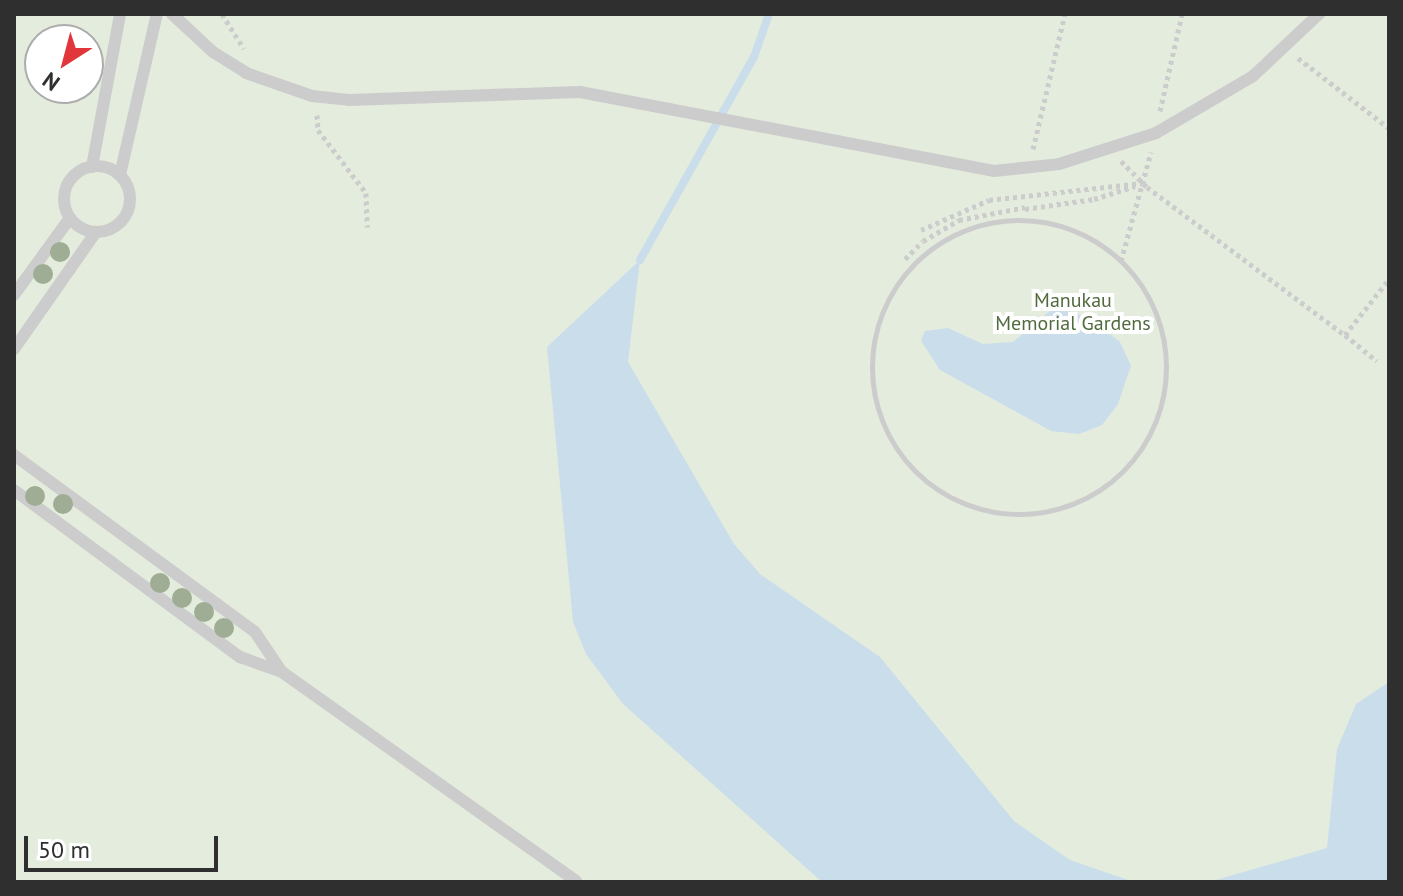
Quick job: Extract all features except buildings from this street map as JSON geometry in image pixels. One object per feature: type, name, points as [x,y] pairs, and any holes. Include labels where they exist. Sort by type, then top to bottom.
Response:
[{"type":"lane","points":[[14,295],[70,218],[67,186],[92,167],[120,14]]},
{"type":"lane","points":[[70,218],[96,232],[114,228],[128,213],[130,193],[120,175],[157,14]]},
{"type":"lane","points":[[172,14],[246,73],[321,98],[539,91],[632,101],[994,171],[1059,164],[1110,151],[1156,133],[1223,97],[1287,49],[1319,14]]},
{"type":"lane","points":[[92,167],[120,175]]},
{"type":"lane","points":[[14,349],[96,232]]},
{"type":"lane","points":[[14,455],[255,632],[282,672]]},
{"type":"lane","points":[[14,490],[240,657],[282,672],[576,881]]},
{"type":"path","points":[[1031,156],[1065,14]]},
{"type":"path","points":[[1121,261],[1156,133],[1182,14]]},
{"type":"path","points":[[1287,49],[1389,128]]},
{"type":"path","points":[[321,98],[318,130],[366,193],[367,227]]},
{"type":"path","points":[[1110,151],[1143,183],[1377,361]]},
{"type":"path","points":[[921,230],[964,207],[1143,183]]},
{"type":"path","points":[[905,259],[923,241],[959,220],[1094,199],[1143,183]]},
{"type":"path","points":[[1024,220],[1027,187]]},
{"type":"path","points":[[1024,220],[1059,225],[1093,239],[1121,261],[1150,299],[1165,345],[1165,393],[1149,439],[1119,476],[1079,503],[1032,515],[985,511],[951,497],[904,460],[880,418],[871,371],[878,323],[899,280],[933,247],[976,226],[1024,220]]},
{"type":"path","points":[[1345,335],[1389,279]]},
{"type":"green space","name":"Manukau Memorial Gardens","points":[[14,14],[1389,14],[1389,882],[14,882]]},
{"type":"water","points":[[640,260],[628,362],[734,544],[760,574],[880,657],[1014,821],[1070,860],[1134,882],[822,882],[623,704],[586,654],[573,622],[547,347]]},
{"type":"water","points":[[1051,310],[1074,312],[1099,326],[1120,342],[1131,366],[1118,404],[1102,425],[1079,434],[1051,431],[940,370],[921,341],[925,331],[948,328],[983,344],[1013,342]]},
{"type":"water","points":[[1389,682],[1389,882],[1209,882],[1327,848],[1337,749],[1356,704]]},
{"type":"waterway","points":[[640,260],[754,57],[769,14]]}]
